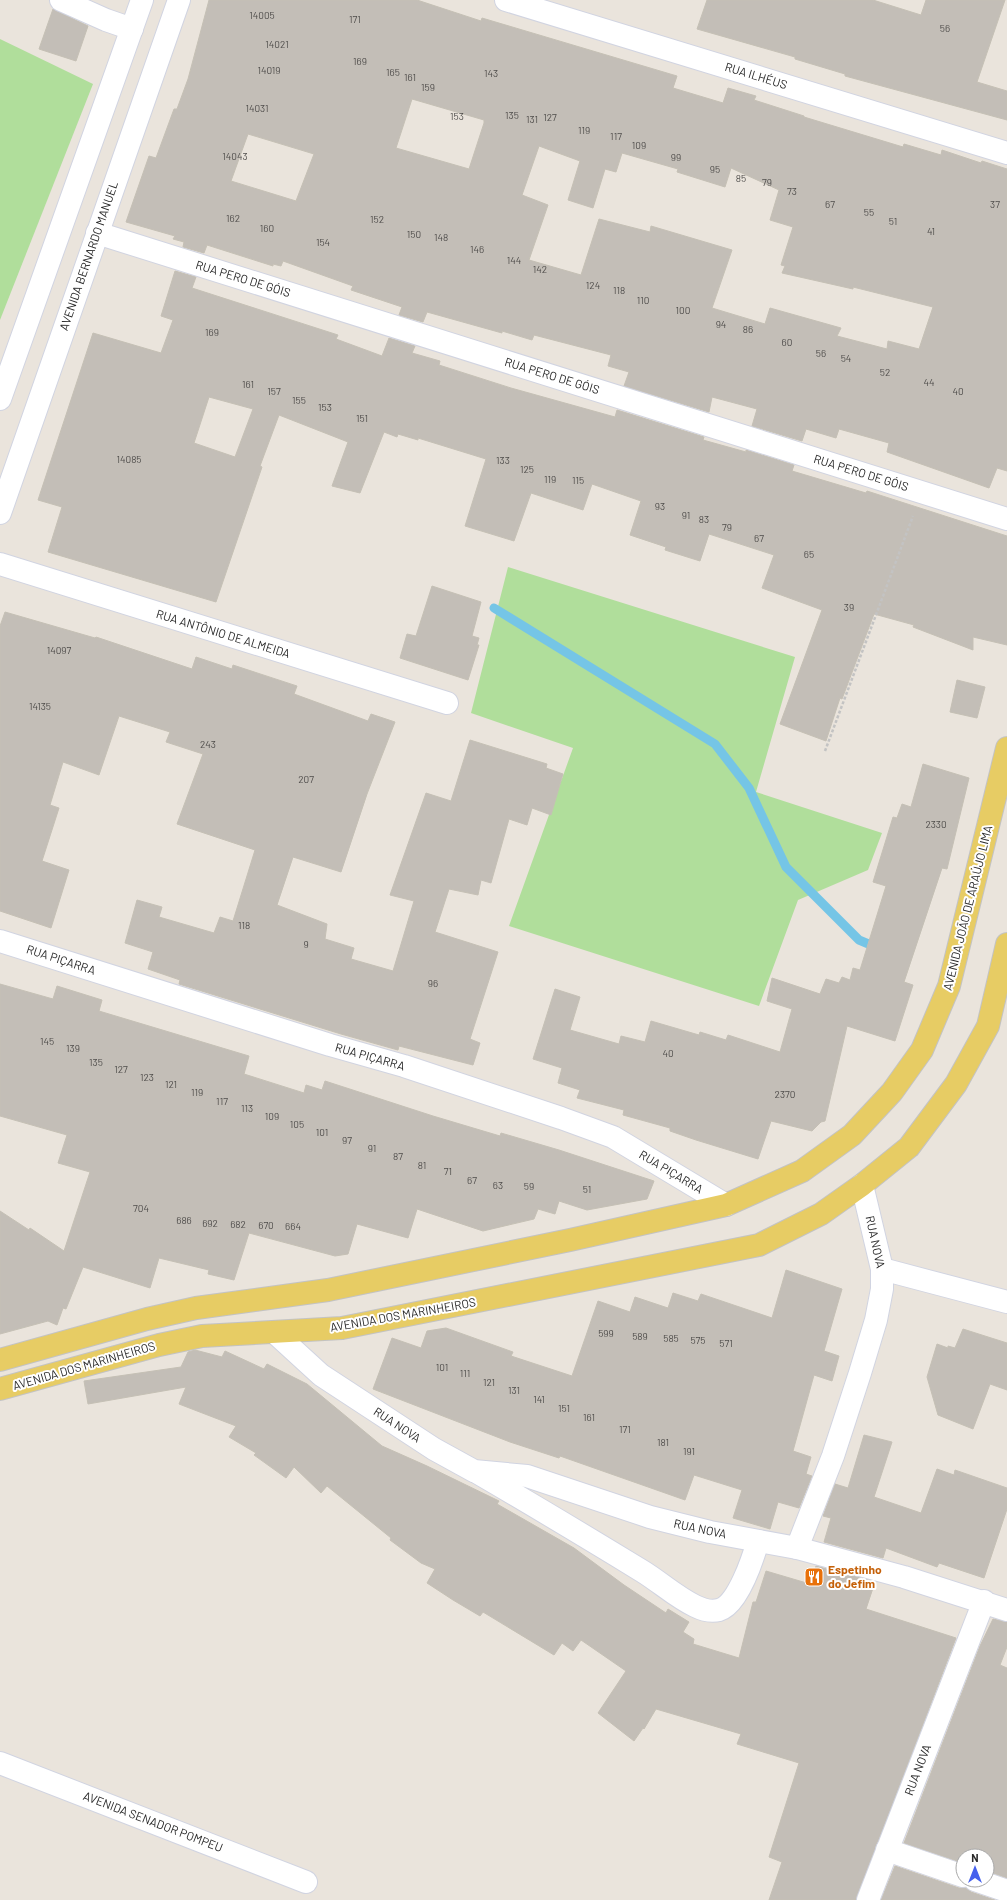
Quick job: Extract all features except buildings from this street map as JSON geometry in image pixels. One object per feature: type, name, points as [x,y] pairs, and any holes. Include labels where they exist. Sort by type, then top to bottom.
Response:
[{"type":"main road","name":"AVENIDA JOÃO DE ARAÚJO LIMA","points":[[726,1205],[802,1171],[852,1135],[892,1092],[922,1050],[949,986],[1007,748]]},
{"type":"main road","points":[[862,1185],[909,1147],[956,1084],[988,1026],[1007,944]]},
{"type":"main road","name":"AVENIDA DOS MARINHEIROS","points":[[0,1389],[159,1344],[202,1336],[342,1328],[759,1245],[821,1214],[862,1185]]},
{"type":"main road","points":[[0,1360],[147,1319],[196,1308],[328,1290],[570,1240],[726,1205]]},
{"type":"street","points":[[61,0],[106,20],[132,29]]},
{"type":"street","points":[[0,399],[142,0]]},
{"type":"street","name":"AVENIDA BERNARDO MANUEL","points":[[0,513],[179,0]]},
{"type":"street","name":"RUA ILHÉUS","points":[[506,0],[1007,153]]},
{"type":"street","name":"RUA PERO DE GÓIS","points":[[97,233],[1007,519]]},
{"type":"street","name":"RUA ANTÔNIO DE ALMEIDA","points":[[0,564],[447,704]]},
{"type":"street","name":"RUA PIÇARRA","points":[[0,941],[330,1045],[404,1066],[561,1118],[613,1137],[726,1205]]},
{"type":"street","name":"RUA NOVA","points":[[274,1332],[321,1375],[434,1449],[474,1471],[527,1476],[650,1517],[710,1532],[797,1548],[833,1456],[876,1320],[882,1289],[882,1269],[862,1185]]},
{"type":"street","points":[[882,1269],[1007,1302]]},
{"type":"street","points":[[474,1471],[644,1573],[682,1599],[697,1607],[710,1611],[720,1610],[730,1603],[750,1567],[758,1541]]},
{"type":"street","points":[[797,1548],[984,1601],[1007,1610]]},
{"type":"street","name":"RUA NOVA","points":[[868,1900],[984,1601]]},
{"type":"street","name":"AVENIDA SENADOR POMPEU","points":[[0,1763],[306,1882]]},
{"type":"street","points":[[887,1850],[955,1873]]},
{"type":"street","points":[[995,1887],[1007,1891]]},
{"type":"path","points":[[825,752],[922,492]]},
{"type":"green space","points":[[0,39],[93,84],[0,320]]},
{"type":"green space","points":[[508,567],[795,657],[756,792],[882,833],[868,870],[798,900],[759,1006],[509,926],[573,748],[471,713]]},
{"type":"waterway","points":[[494,608],[715,744],[749,788],[786,867],[859,940],[878,948]]},
{"type":"place","name":"Espetinho do Jefim","points":[[814,1577]]}]
